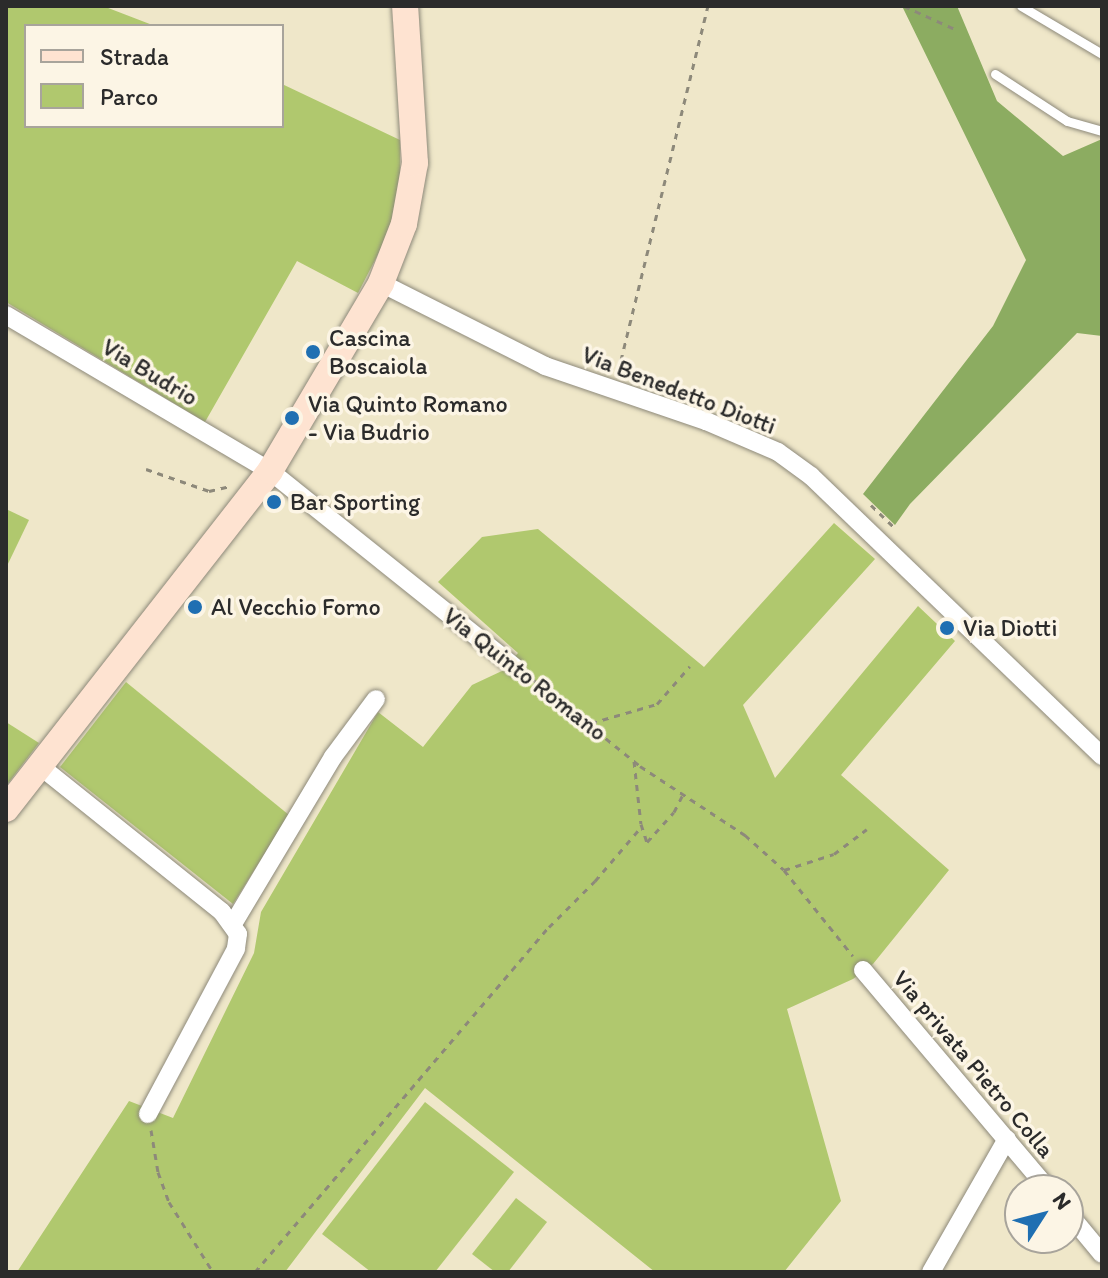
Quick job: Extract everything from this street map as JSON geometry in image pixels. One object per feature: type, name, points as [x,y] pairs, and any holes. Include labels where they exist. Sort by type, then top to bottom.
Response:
[{"type":"street","points":[[6,809],[270,471],[381,283],[413,191],[415,134],[405,6]]},
{"type":"street","name":"Via Benedetto Diotti","points":[[381,283],[545,366],[611,386],[746,436],[778,452],[811,476],[1102,756]]},
{"type":"street","name":"Via Budrio","points":[[6,315],[270,471]]},
{"type":"street","name":"Via Quinto Romano","points":[[270,471],[515,667]]},
{"type":"street","points":[[233,924],[333,757],[376,699]]},
{"type":"street","points":[[40,766],[233,924],[238,934],[236,949],[148,1114]]},
{"type":"street","name":"Via privata Pietro Colla","points":[[863,970],[1036,1174]]},
{"type":"street","points":[[931,1272],[1007,1139]]},
{"type":"street","points":[[1084,1232],[1102,1254]]},
{"type":"lane","points":[[1021,6],[1102,54]]},
{"type":"lane","points":[[995,74],[1067,121],[1102,131]]},
{"type":"path","points":[[611,386],[620,367],[708,6]]},
{"type":"path","points":[[904,6],[957,30]]},
{"type":"path","points":[[146,469],[209,491],[233,484]]},
{"type":"path","points":[[871,505],[895,528]]},
{"type":"path","points":[[591,723],[657,704],[690,666]]},
{"type":"path","name":"Via Quinto Romano","points":[[515,667],[591,723],[634,761],[745,835],[784,870],[863,970]]},
{"type":"path","points":[[634,761],[642,826],[647,842],[674,812],[683,794]]},
{"type":"path","points":[[255,1272],[549,927],[642,826]]},
{"type":"path","points":[[784,870],[834,854],[867,829]]},
{"type":"path","points":[[148,1114],[158,1172],[169,1202],[213,1272]]},
{"type":"green space","points":[[6,6],[103,6],[150,24],[24,24],[24,128],[284,128],[284,85],[400,140],[400,180],[388,235],[358,293],[297,261],[205,422],[6,302]]},
{"type":"green space","points":[[902,6],[957,6],[997,101],[1063,156],[1102,139],[1102,336],[1077,333],[910,504],[895,525],[863,494],[993,326],[1026,260]]},
{"type":"green space","points":[[6,509],[29,520],[6,568]]},
{"type":"green space","points":[[834,523],[875,559],[743,705],[775,778],[918,606],[955,641],[841,775],[949,870],[873,964],[853,979],[787,1009],[841,1201],[784,1272],[655,1272],[425,1088],[285,1272],[17,1272],[129,1101],[173,1118],[254,953],[261,912],[378,712],[423,747],[472,685],[504,670],[518,653],[438,582],[482,537],[538,529],[704,667]]},
{"type":"green space","points":[[126,682],[289,815],[233,904],[60,767]]},
{"type":"green space","points":[[6,722],[39,743],[6,786]]},
{"type":"green space","points":[[425,1102],[514,1172],[435,1272],[371,1272],[322,1234]]},
{"type":"green space","points":[[516,1198],[547,1222],[508,1272],[495,1272],[472,1254]]},
{"type":"place","name":"Cascina Boscaiola","points":[[313,352]]},
{"type":"place","name":"Via Quinto Romano - Via Budrio","points":[[292,418]]},
{"type":"place","name":"Bar Sporting","points":[[274,502]]},
{"type":"place","name":"Al Vecchio Forno","points":[[195,607]]},
{"type":"place","name":"Via Diotti","points":[[947,628]]}]
